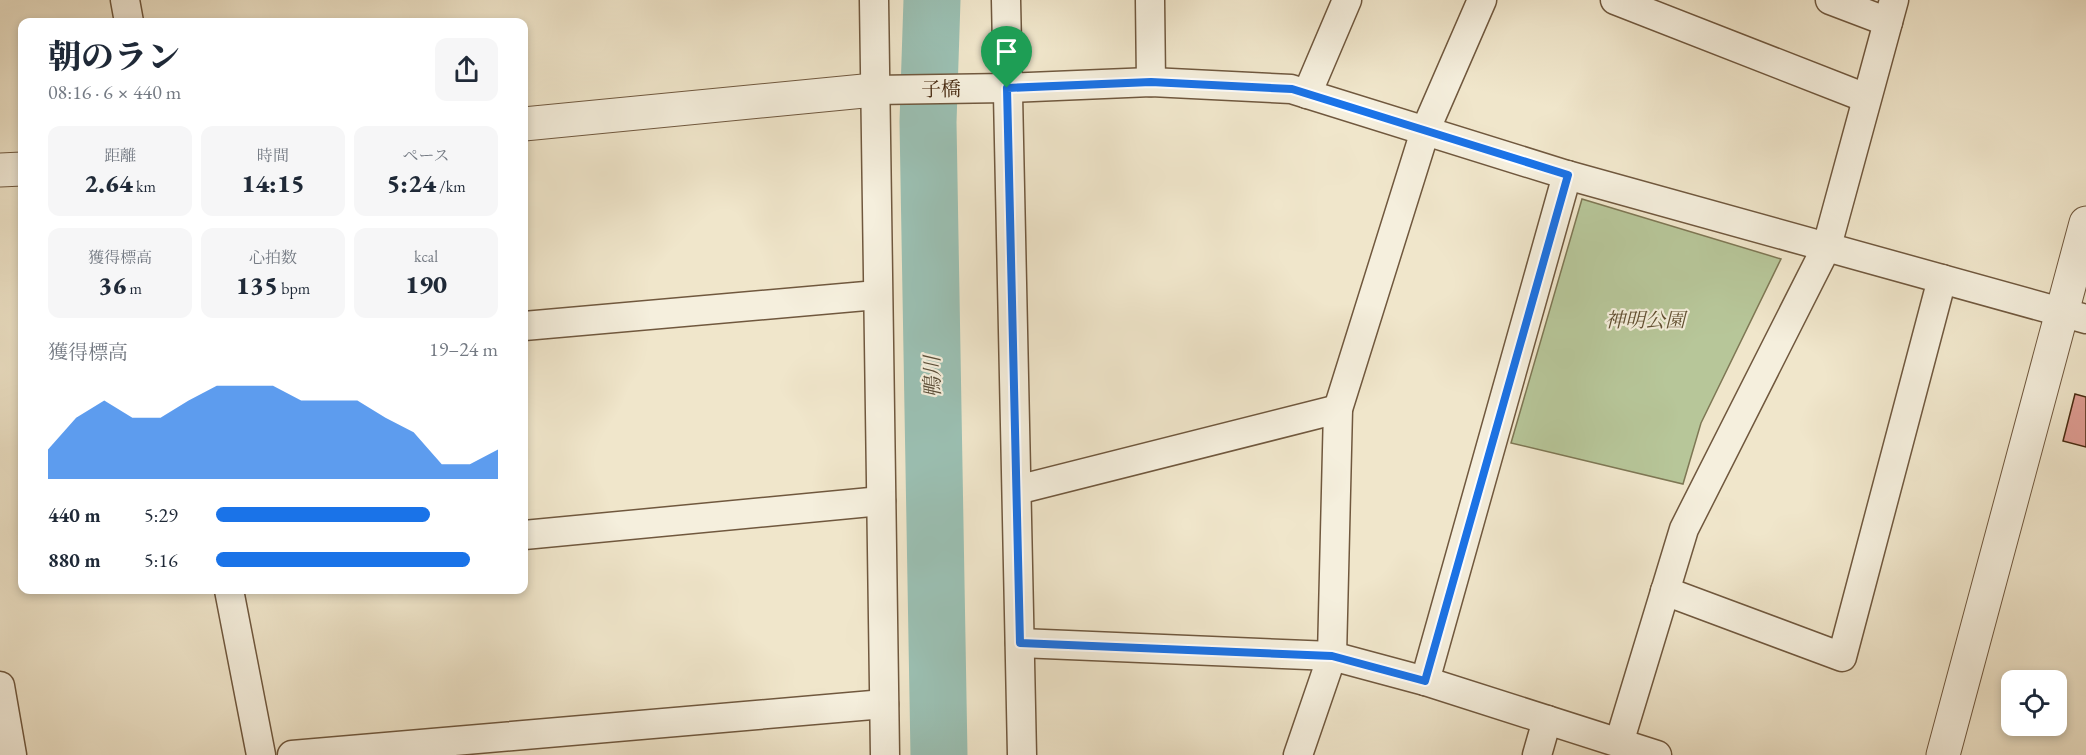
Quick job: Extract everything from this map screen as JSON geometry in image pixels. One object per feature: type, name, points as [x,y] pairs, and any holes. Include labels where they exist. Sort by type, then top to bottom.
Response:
[{"type":"street","points":[[125,0],[128,18]]},
{"type":"street","points":[[874,0],[885,755]]},
{"type":"street","points":[[1006,0],[1022,755]]},
{"type":"street","points":[[1150,0],[1151,82]]},
{"type":"street","points":[[1307,94],[1347,0]]},
{"type":"street","points":[[1299,755],[1332,656],[1338,409],[1425,131],[1482,0]]},
{"type":"street","points":[[1615,0],[1662,8],[1866,98]]},
{"type":"street","points":[[1619,743],[1684,529],[1827,246],[1891,11],[1830,0]]},
{"type":"street","name":"子橋","points":[[874,90],[1007,88],[1151,82],[1292,89],[1568,175],[2074,316]]},
{"type":"street","points":[[528,124],[874,90]]},
{"type":"street","points":[[0,170],[18,169]]},
{"type":"street","points":[[1425,681],[1568,175]]},
{"type":"street","points":[[1943,755],[2074,316],[2086,223]]},
{"type":"street","points":[[1665,591],[1842,657],[1942,279]]},
{"type":"street","points":[[528,326],[877,295]]},
{"type":"street","points":[[1017,490],[1338,409]]},
{"type":"street","points":[[528,535],[880,501]]},
{"type":"street","points":[[230,594],[261,755]]},
{"type":"street","points":[[1020,643],[1332,656],[1425,681],[1657,755]]},
{"type":"street","points":[[0,686],[12,755]]},
{"type":"street","points":[[292,755],[884,704]]},
{"type":"street","points":[[1537,755],[1547,720]]},
{"type":"green space","name":"神明公園","points":[[1582,199],[1781,259],[1701,423],[1683,484],[1511,443]]},
{"type":"building","points":[[2075,394],[2086,397],[2086,447],[2063,441]]},
{"type":"waterway","name":"鴨川","points":[[932,0],[928,122],[939,755]]},
{"type":"route","points":[[1151,82],[1292,89],[1568,175],[1425,681],[1332,656],[1020,643],[1007,88],[1151,82]]}]
